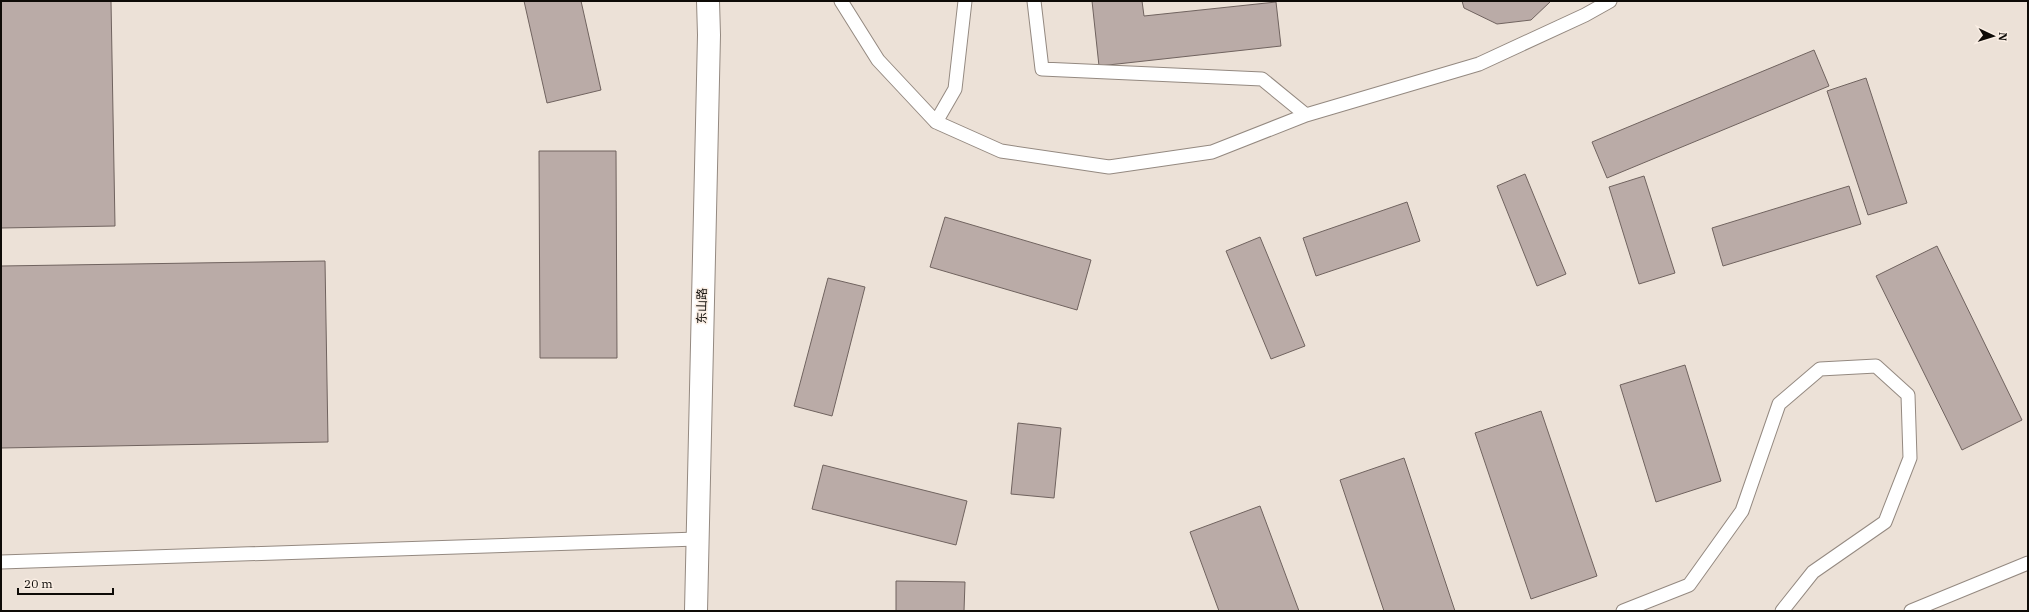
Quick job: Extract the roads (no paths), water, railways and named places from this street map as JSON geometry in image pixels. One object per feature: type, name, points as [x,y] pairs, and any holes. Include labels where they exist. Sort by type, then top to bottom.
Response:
[{"type":"main road","name":"东山路","points":[[696,611],[708,1]]},
{"type":"lane","points":[[841,1],[878,60],[936,122],[1001,151],[1109,167],[1212,152],[1306,115],[1479,64],[1585,15],[1610,1]]},
{"type":"lane","points":[[936,122],[955,89],[965,1]]},
{"type":"lane","points":[[1034,1],[1042,69],[1262,79],[1306,115]]},
{"type":"lane","points":[[1623,611],[1689,585],[1742,511],[1779,404],[1820,369],[1876,366],[1908,395],[1910,458],[1885,522],[1813,572],[1782,611]]},
{"type":"lane","points":[[1,562],[697,539]]},
{"type":"lane","points":[[1911,611],[2028,563]]}]
